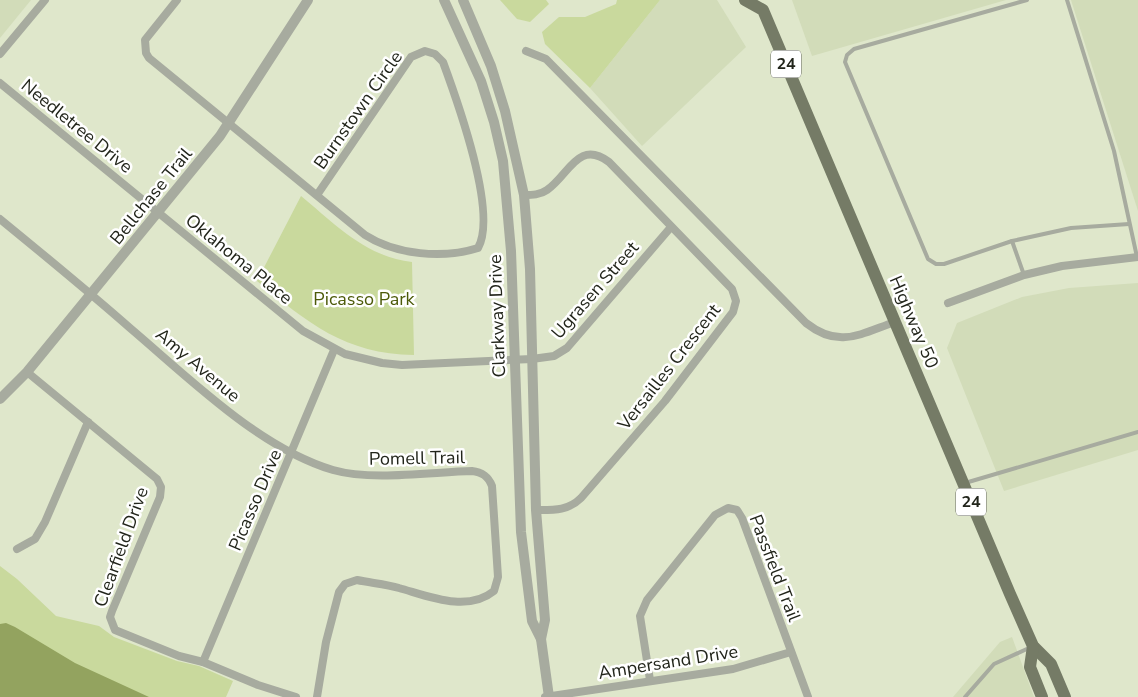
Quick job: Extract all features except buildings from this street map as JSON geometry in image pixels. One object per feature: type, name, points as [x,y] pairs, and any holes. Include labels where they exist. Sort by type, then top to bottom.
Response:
[{"type":"main road","name":"Highway 50","points":[[745,0],[764,5],[895,322],[1033,646],[1051,664],[1065,697]]},
{"type":"main road","name":"Highway 50","points":[[1033,646],[1030,667],[1042,697]]},
{"type":"street","points":[[0,54],[45,0]]},
{"type":"street","name":"Burnstown Circle","points":[[177,0],[145,40],[146,53],[365,236],[388,247],[416,253],[466,252],[478,248],[484,228],[471,148],[443,62],[435,54],[425,51],[410,57],[317,195]]},
{"type":"street","name":"Bellchase Trail","points":[[0,399],[27,372],[159,213],[229,123],[308,0]]},
{"type":"street","name":"Clarkway Drive","points":[[444,0],[481,81],[494,122],[503,161],[508,202],[522,542],[532,621],[542,639]]},
{"type":"street","name":"Clarkway Drive","points":[[463,0],[491,66],[500,93],[518,162],[524,195],[528,232],[536,510],[545,620],[542,639],[549,697]]},
{"type":"street","points":[[526,50],[546,59],[806,323],[818,332],[835,338],[857,335],[895,322]]},
{"type":"street","name":"Needletree Drive","points":[[0,83],[159,213]]},
{"type":"street","name":"Versailles Crescent","points":[[524,195],[540,194],[548,190],[578,158],[590,154],[599,154],[610,162],[732,289],[736,301],[733,312],[665,401],[581,498],[575,504],[560,510],[536,510]]},
{"type":"street","name":"Oklahoma Place","points":[[159,213],[303,331],[334,350],[364,360],[402,365],[532,359]]},
{"type":"street","name":"Amy Avenue","points":[[1,222],[91,294],[252,429],[264,438],[291,452]]},
{"type":"street","name":"Ugrasen Street","points":[[532,359],[554,356],[567,348],[671,227]]},
{"type":"street","points":[[948,303],[1024,276],[1062,266],[1137,257]]},
{"type":"street","name":"Picasso Drive","points":[[203,662],[334,350]]},
{"type":"street","name":"Clearfield Drive","points":[[27,372],[157,479],[161,487],[160,497],[112,611],[111,623],[115,630],[179,656],[203,662],[258,685],[296,697]]},
{"type":"street","points":[[17,549],[34,539],[45,522],[88,422]]},
{"type":"street","name":"Pomell Trail","points":[[291,452],[333,470],[354,474],[479,472],[490,480],[492,486],[498,577],[494,591],[480,599],[444,602],[398,587],[356,580],[350,581],[339,592],[326,642],[318,697]]},
{"type":"street","name":"Passfield Trail","points":[[650,680],[640,616],[647,600],[715,514],[728,508],[737,510],[742,518],[808,697]]},
{"type":"street","name":"Ampersand Drive","points":[[549,697],[650,680],[733,669],[791,652]]},
{"type":"lane","points":[[1027,0],[854,49],[847,54],[845,62],[928,259],[936,264],[944,264],[1012,241],[1071,228],[1130,224]]},
{"type":"lane","points":[[1067,0],[1114,150],[1137,257]]},
{"type":"lane","points":[[1012,241],[1024,276]]},
{"type":"lane","points":[[963,483],[1138,432]]},
{"type":"lane","points":[[965,697],[994,664],[1033,646]]},
{"type":"shaded area","points":[[0,0],[31,0],[0,38]]},
{"type":"shaded area","points":[[660,0],[717,0],[746,47],[642,146],[590,88]]},
{"type":"shaded area","points":[[792,0],[1006,0],[812,56]]},
{"type":"shaded area","points":[[1071,0],[1138,0],[1138,211]]},
{"type":"shaded area","points":[[1138,283],[1138,450],[1004,491],[947,348],[957,323],[1022,297],[1069,288]]},
{"type":"shaded area","points":[[6,623],[75,663],[149,697],[0,697],[0,624]]},
{"type":"shaded area","points":[[1012,637],[1034,697],[953,697],[1000,642]]},
{"type":"green space","points":[[500,0],[546,0],[549,4],[530,22],[517,19]]},
{"type":"green space","points":[[617,0],[660,0],[590,88],[545,44],[542,32],[559,17],[585,17],[616,4]]},
{"type":"green space","name":"Picasso Park","points":[[301,196],[352,238],[380,254],[412,262],[414,355],[368,349],[347,342],[311,323],[257,281]]},
{"type":"green space","points":[[0,566],[17,579],[56,616],[99,626],[114,637],[177,661],[199,666],[233,681],[226,697],[0,697]]}]
